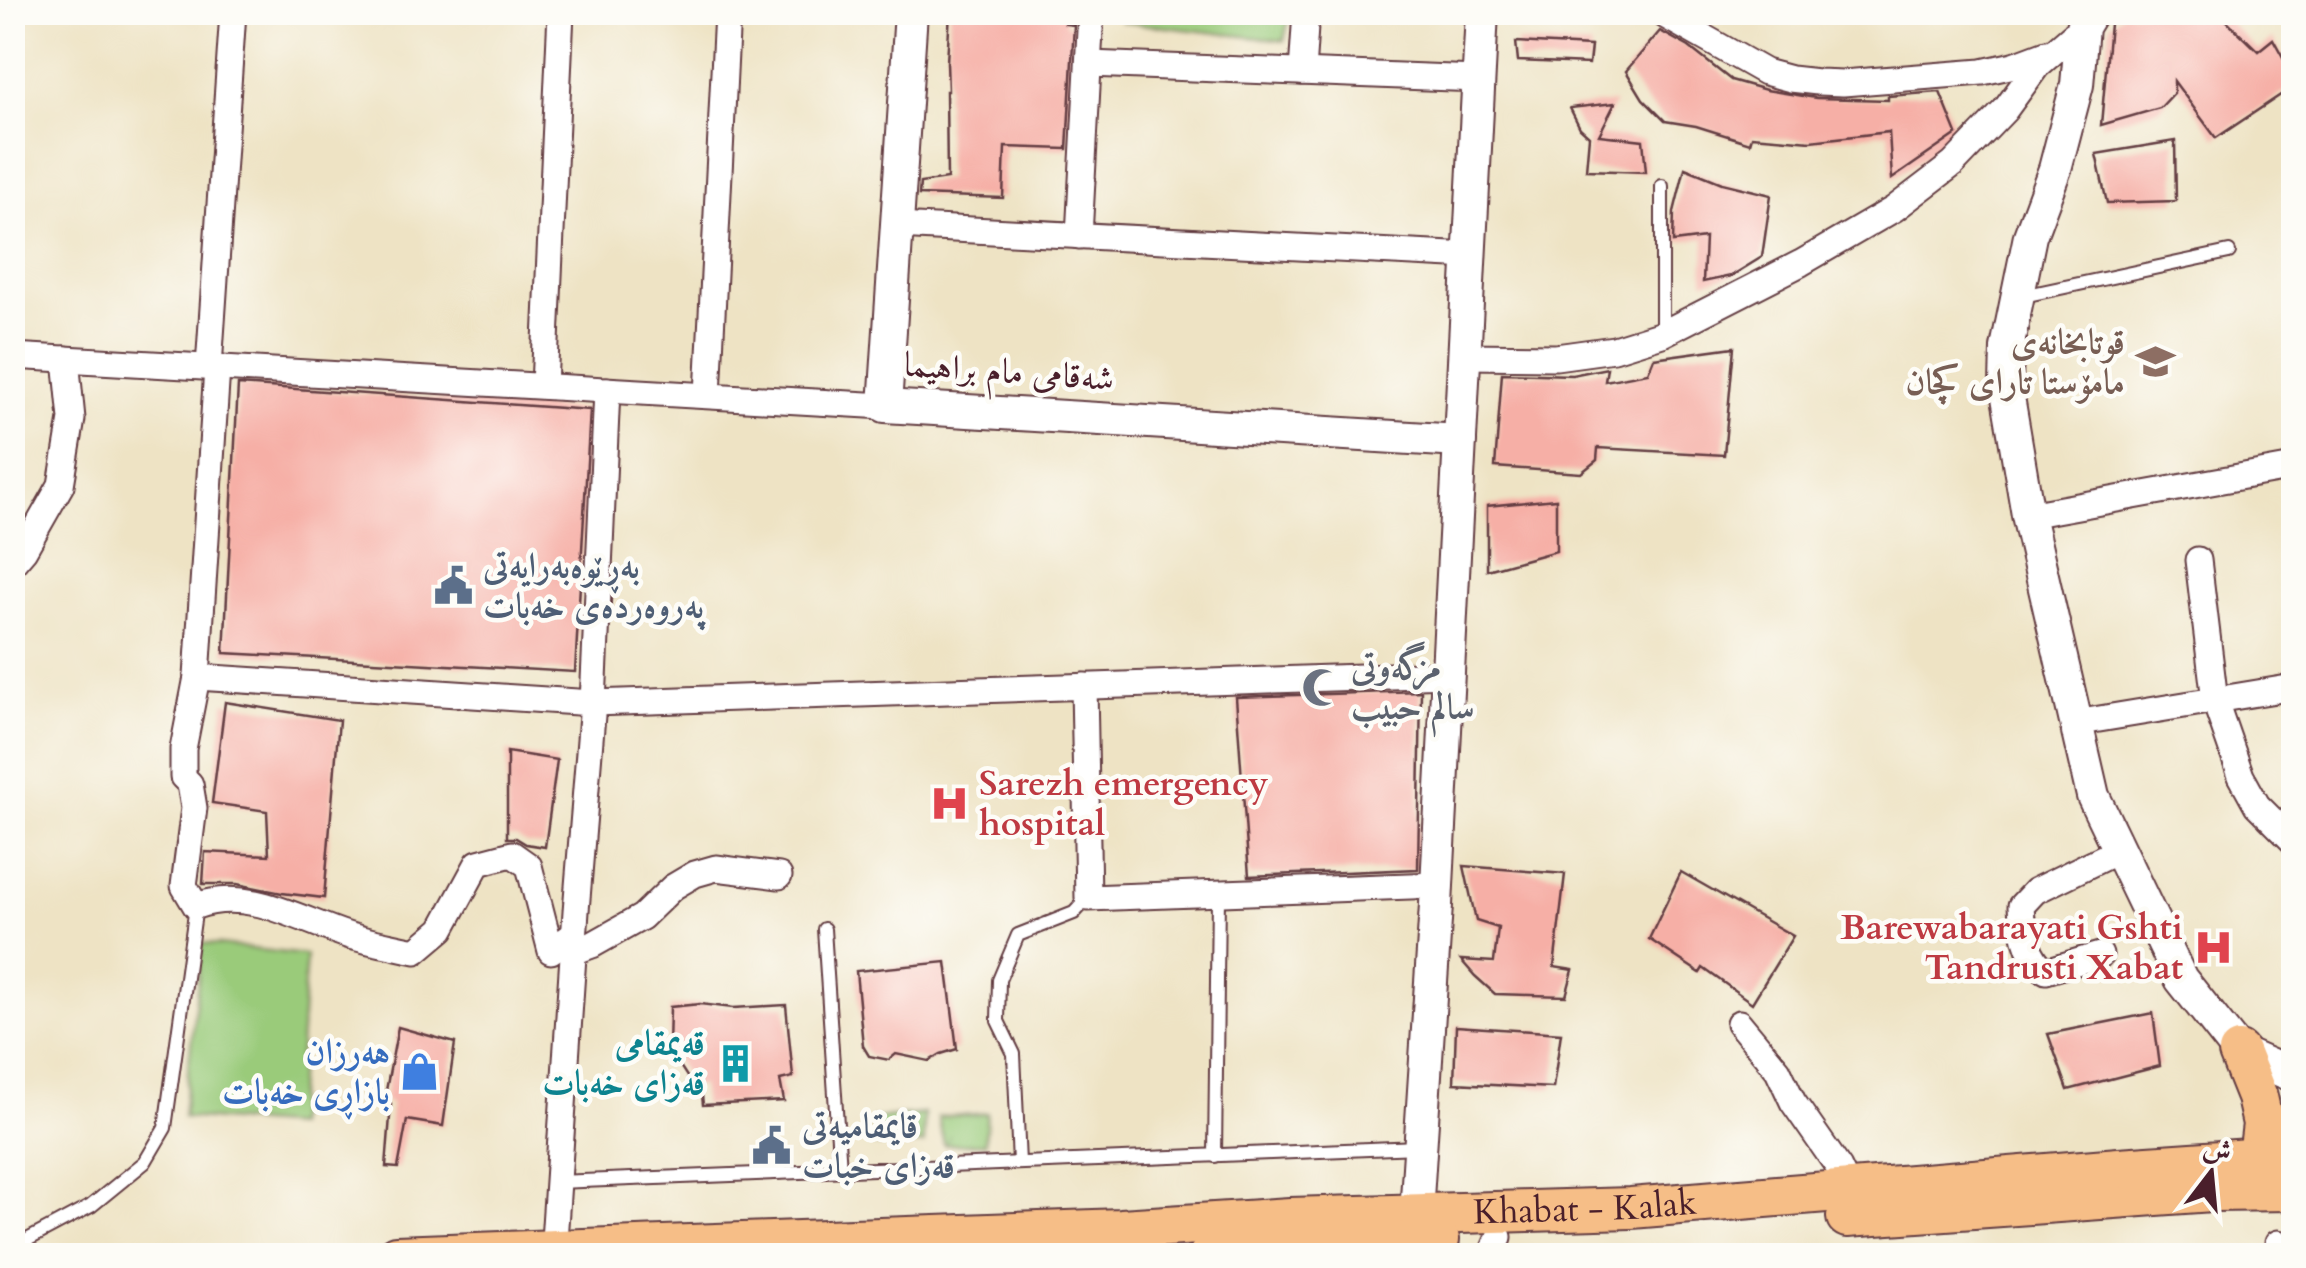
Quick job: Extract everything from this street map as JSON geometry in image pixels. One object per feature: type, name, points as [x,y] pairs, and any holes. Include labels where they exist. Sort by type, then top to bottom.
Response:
[{"type":"main road","points":[[2240,1052],[2276,1157]]},
{"type":"main road","name":"Khabat - Kalak","points":[[396,1256],[1121,1229],[1290,1218],[1631,1208],[2276,1157]]},
{"type":"main road","points":[[1209,1256],[1495,1246],[2212,1191],[2294,1190]]},
{"type":"street","points":[[233,12],[197,677],[183,749],[183,777],[190,784],[194,808],[184,886],[196,906],[212,900],[270,904],[349,936],[416,951],[442,929],[478,863],[512,854],[529,866],[551,952],[574,943],[592,945],[642,917],[673,886],[694,874],[716,868],[779,876]]},
{"type":"street","points":[[544,386],[560,12]]},
{"type":"street","points":[[708,396],[727,12]]},
{"type":"street","name":"شەقامی مام براهیما","points":[[911,12],[885,406],[1460,441]]},
{"type":"street","points":[[1079,236],[1091,12]]},
{"type":"street","points":[[1302,72],[1306,12]]},
{"type":"street","points":[[1416,1214],[1482,12]]},
{"type":"street","points":[[1666,16],[1766,72],[1818,82],[1982,72],[2055,50]]},
{"type":"street","points":[[1464,356],[1515,358],[1614,349],[1662,334],[1801,263],[1894,209],[1952,164],[2004,110],[2037,66],[2087,20]]},
{"type":"street","points":[[2087,20],[2078,84],[2055,169],[2030,236],[2007,348],[2006,385],[2028,515],[2092,796],[2182,979],[2240,1052],[2294,1076]]},
{"type":"street","points":[[1089,64],[1478,79]]},
{"type":"street","points":[[897,226],[1471,256]]},
{"type":"street","points":[[12,356],[885,406]]},
{"type":"street","points":[[12,564],[61,485],[72,419],[66,359]]},
{"type":"street","points":[[553,1252],[593,703],[607,390]]},
{"type":"street","points":[[2028,515],[2294,467]]},
{"type":"street","points":[[2198,560],[2216,701],[2241,776],[2257,805],[2294,842]]},
{"type":"street","points":[[197,677],[593,703],[1448,674]]},
{"type":"street","points":[[1084,686],[1088,898],[1437,885]]},
{"type":"street","points":[[2075,723],[2294,686]]},
{"type":"street","points":[[2100,956],[2046,970],[2034,962],[2022,924],[2022,906],[2035,890],[2118,850]]},
{"type":"street","points":[[1739,1023],[1778,1070],[1793,1102],[1840,1168],[1850,1189]]},
{"type":"lane","points":[[1662,186],[1662,334]]},
{"type":"lane","points":[[2016,297],[2229,252]]},
{"type":"lane","points":[[1215,1156],[1218,895]]},
{"type":"lane","points":[[1019,1164],[1014,1054],[998,1021],[999,980],[1018,935],[1074,913],[1088,898]]},
{"type":"lane","points":[[12,1248],[90,1206],[145,1162],[165,1128],[196,906]]},
{"type":"lane","points":[[824,929],[840,1170]]},
{"type":"lane","points":[[557,1182],[1420,1147]]},
{"type":"green space","points":[[1122,12],[1290,13],[1284,41],[1122,22]]},
{"type":"green space","points":[[202,943],[306,955],[295,1126],[183,1117]]},
{"type":"green space","points":[[987,1113],[985,1143],[944,1145],[938,1117]]},
{"type":"green space","points":[[924,1114],[924,1144],[874,1145],[873,1119]]},
{"type":"building","points":[[950,12],[1068,12],[1065,24],[1074,25],[1067,149],[1005,147],[1003,198],[919,195],[920,183],[947,179]]},
{"type":"building","points":[[2125,12],[2218,12],[2258,51],[2273,39],[2294,77],[2294,86],[2216,138],[2174,81],[2174,93],[2160,108],[2101,125],[2110,24]]},
{"type":"building","points":[[1660,31],[1689,47],[1731,80],[1766,90],[1816,98],[1888,100],[1888,96],[1940,92],[1957,134],[1892,179],[1889,132],[1811,141],[1752,136],[1750,143],[1665,121],[1643,99],[1626,71]]},
{"type":"building","points":[[1516,42],[1591,46],[1589,64],[1518,61]]},
{"type":"building","points":[[1615,103],[1599,135],[1643,140],[1646,172],[1586,170],[1589,136],[1570,108]]},
{"type":"building","points":[[2175,141],[2176,201],[2107,203],[2096,154]]},
{"type":"building","points":[[1685,168],[1722,183],[1771,195],[1762,257],[1731,276],[1703,282],[1705,238],[1673,242],[1674,212]]},
{"type":"building","points":[[1734,347],[1724,455],[1598,448],[1597,460],[1581,473],[1495,467],[1502,373],[1572,375],[1607,368],[1605,381],[1648,373],[1654,358]]},
{"type":"building","name":"بەڕێوەبەرایەتی پەروەردەی خەبات","points":[[238,385],[590,410],[575,672],[224,653]]},
{"type":"building","points":[[1556,499],[1556,551],[1487,570],[1487,506]]},
{"type":"building","points":[[1421,691],[1418,869],[1249,876],[1236,697]]},
{"type":"building","points":[[225,702],[339,720],[324,898],[237,884],[203,884],[205,852],[269,855],[267,811],[212,803]]},
{"type":"building","points":[[507,752],[557,760],[545,847],[507,838]]},
{"type":"building","points":[[1464,866],[1565,874],[1554,967],[1573,970],[1566,996],[1495,994],[1461,960],[1494,962],[1498,928],[1476,921]]},
{"type":"building","points":[[1681,872],[1793,936],[1752,1003],[1703,968],[1700,973],[1649,939]]},
{"type":"building","points":[[946,962],[957,1049],[929,1061],[896,1054],[889,1060],[869,1056],[863,1046],[856,971]]},
{"type":"building","name":"قەیمقامی قەزای خەبات","points":[[700,1004],[733,1008],[786,1005],[793,1077],[780,1080],[784,1101],[703,1105],[701,1085],[693,1086],[669,1049],[670,1007]]},
{"type":"building","points":[[2153,1013],[2160,1066],[2068,1090],[2048,1034]]},
{"type":"building","points":[[1456,1026],[1561,1033],[1553,1088],[1454,1083]]},
{"type":"building","name":"هەرزان بازاڕی خەبات","points":[[398,1027],[455,1043],[443,1126],[407,1120],[398,1168],[386,1167],[391,1104],[384,1101]]},
{"type":"place","name":"قوتابخانەی مامۆستا تارای کچان","points":[[2155,362]]},
{"type":"place","name":"بەڕێوەبەرایەتی پەروەردەی خەبات","points":[[453,586]]},
{"type":"place","name":"مزگەوتی سالم حبیب","points":[[1321,687]]},
{"type":"place","name":"Sarezh emergency hospital","points":[[949,804]]},
{"type":"place","name":"Barewabarayati Gshti Tandrusti Xabat","points":[[2213,948]]},
{"type":"place","name":"قەیمقامی قەزای خەبات","points":[[735,1063]]},
{"type":"place","name":"هەرزان بازاڕی خەبات","points":[[420,1072]]},
{"type":"place","name":"قایمقامیەتى قەزای خبات","points":[[772,1146]]}]
